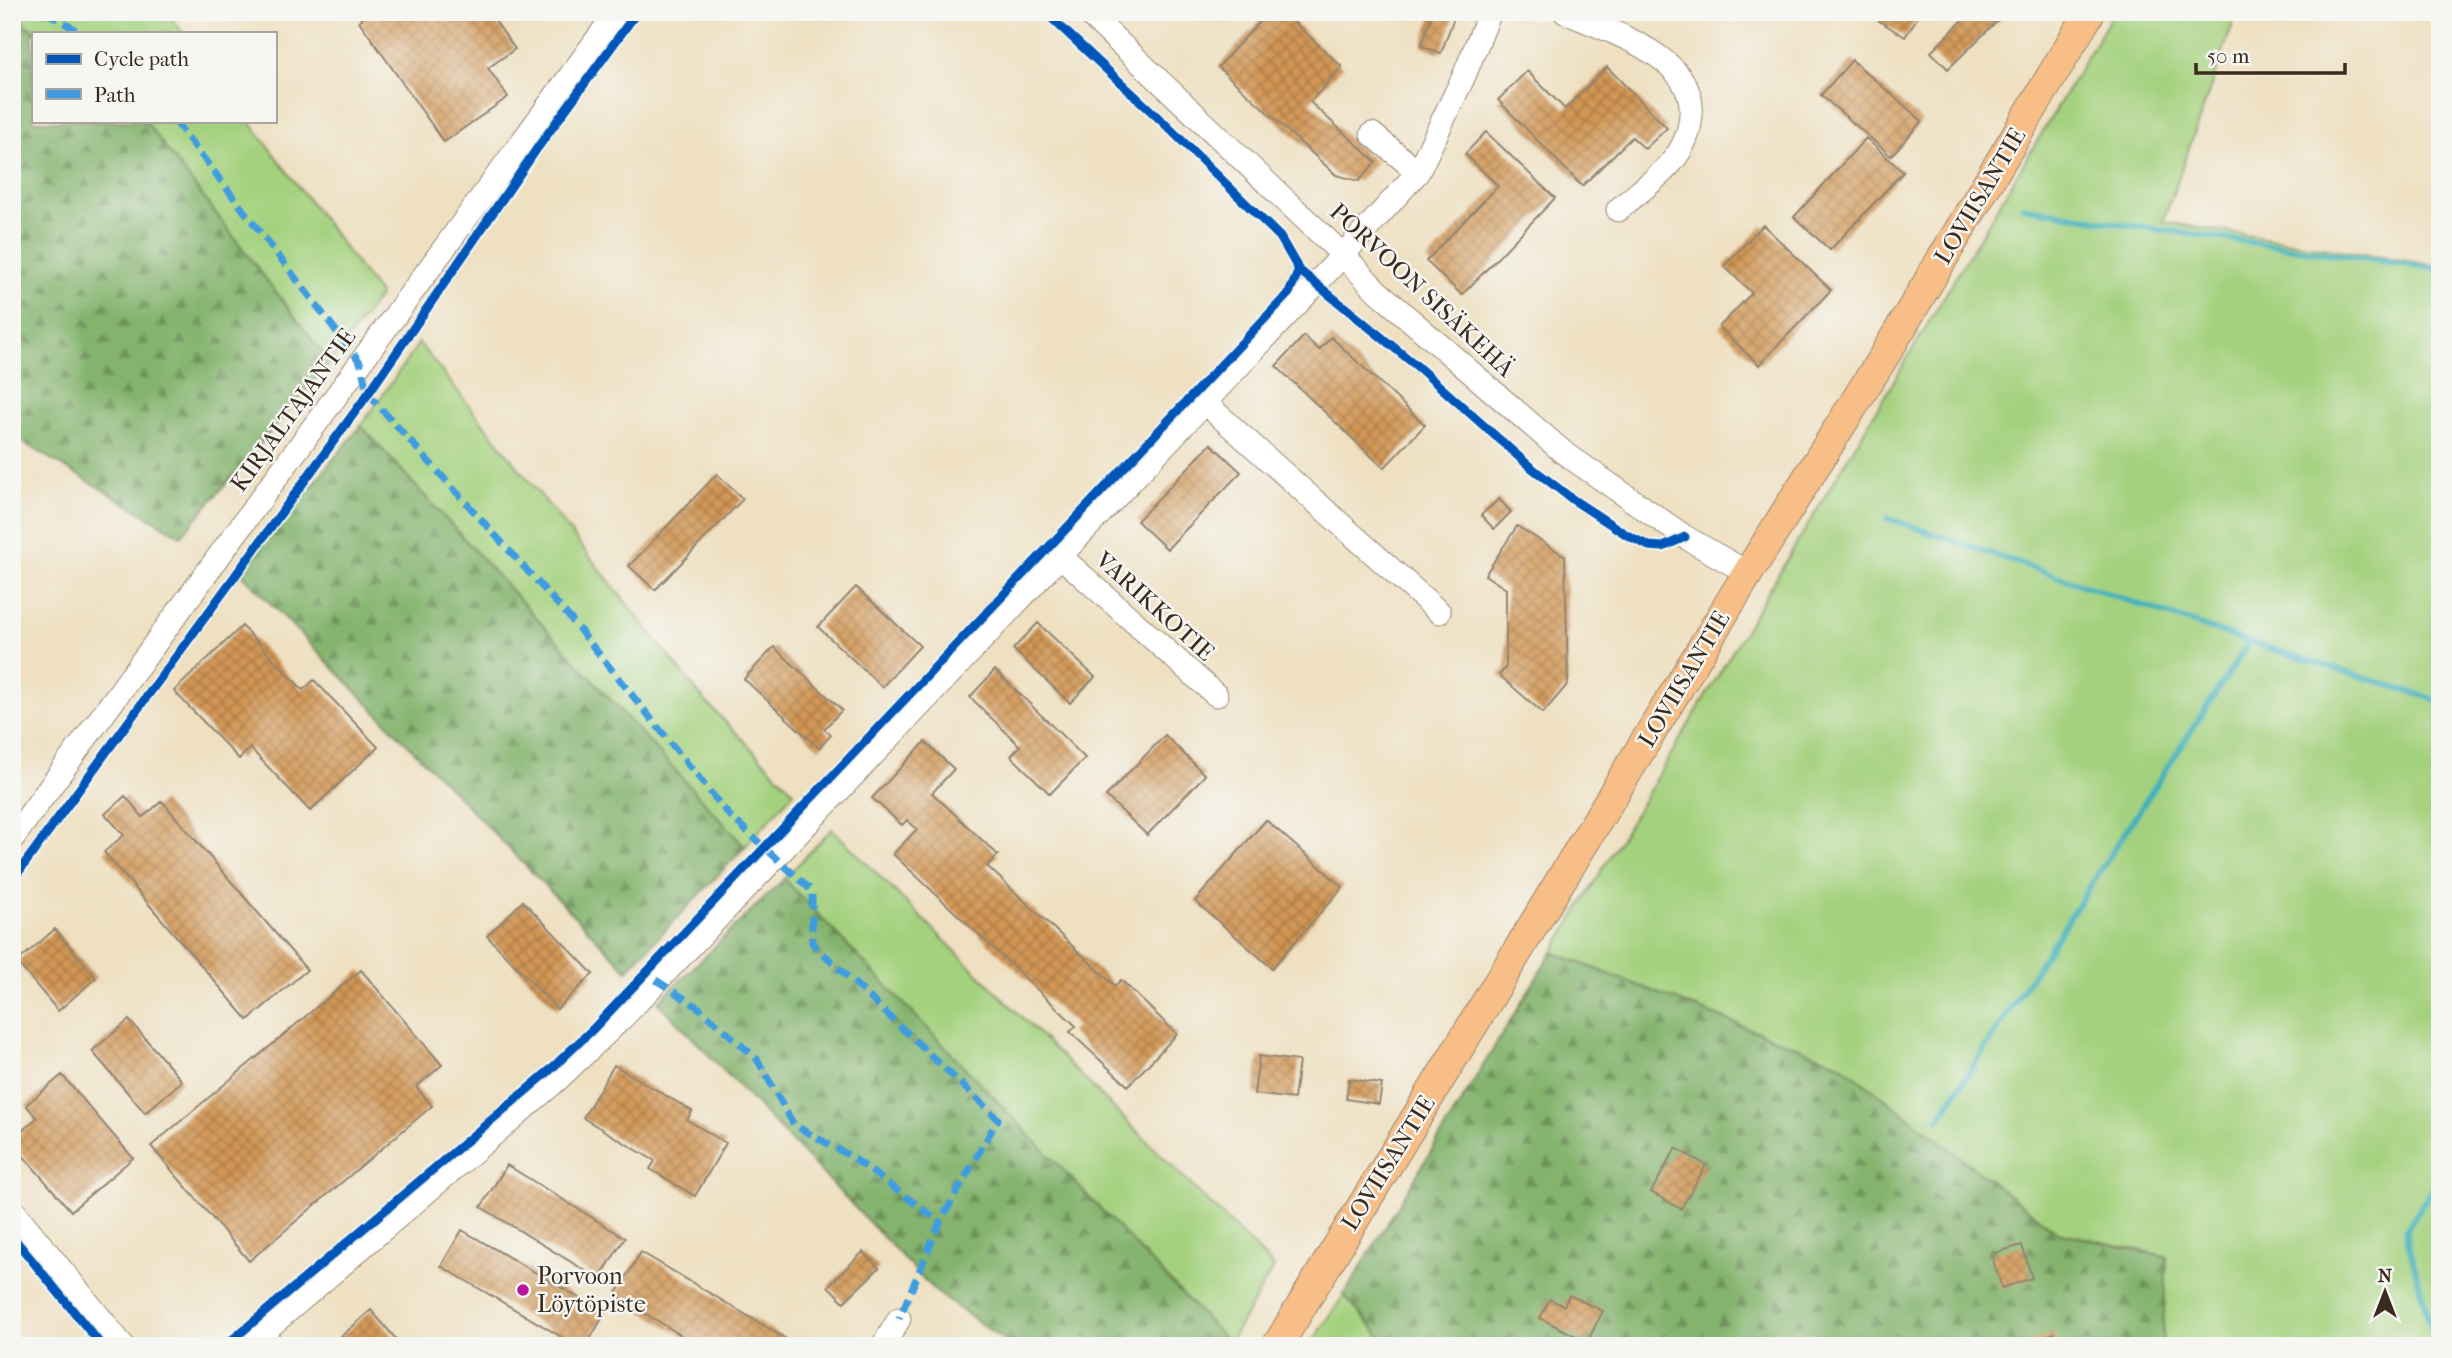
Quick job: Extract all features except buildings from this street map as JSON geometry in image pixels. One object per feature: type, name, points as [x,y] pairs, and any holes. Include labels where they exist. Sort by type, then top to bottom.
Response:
[{"type":"main road","name":"LOVIISANTIE","points":[[1277,1346],[1748,573],[1884,356],[2090,12]]},
{"type":"street","name":"KIRJALTAJANTIE","points":[[12,839],[617,12]]},
{"type":"street","name":"PORVOON SISÄKEHÄ","points":[[1087,12],[1343,255],[1377,291],[1563,452],[1685,537],[1748,573]]},
{"type":"street","points":[[247,1346],[558,1079],[622,1018],[938,687],[1343,255],[1418,172],[1464,76],[1490,12]]},
{"type":"street","points":[[1565,12],[1647,49],[1669,64],[1684,82],[1692,107],[1684,143],[1671,163],[1618,210]]},
{"type":"street","points":[[1372,134],[1418,172]]},
{"type":"street","points":[[1205,403],[1439,612]]},
{"type":"street","name":"VARIKKOTIE","points":[[1059,555],[1216,695]]},
{"type":"street","points":[[12,1209],[122,1346]]},
{"type":"street","points":[[884,1346],[899,1319]]},
{"type":"green space","points":[[12,12],[17,12],[26,25],[38,32],[32,32],[32,122],[146,122],[330,363],[181,536],[12,436]]},
{"type":"green space","points":[[17,12],[167,12],[182,32],[38,32],[26,25]]},
{"type":"green space","points":[[2114,12],[2237,12],[2163,222],[2440,266],[2440,1346],[2162,1346],[2166,1256],[2057,1232],[1840,1064],[1553,952]]},
{"type":"green space","points":[[146,122],[250,122],[380,295],[330,363]]},
{"type":"green space","points":[[419,343],[705,701],[794,792],[745,847],[361,426]]},
{"type":"green space","points":[[361,426],[745,847],[627,970],[240,572]]},
{"type":"green space","points":[[832,829],[1274,1267],[1229,1343],[784,879]]},
{"type":"green space","points":[[784,879],[1229,1343],[1227,1346],[1012,1346],[935,1291],[658,1002]]},
{"type":"green space","points":[[1552,952],[1840,1064],[2057,1232],[2167,1257],[2162,1346],[1389,1346],[1344,1295]]},
{"type":"green space","points":[[1344,1295],[1389,1346],[1310,1346]]},
{"type":"waterway","points":[[2022,207],[2121,224],[2440,269]]},
{"type":"waterway","points":[[1887,518],[2249,642],[2440,701]]},
{"type":"waterway","points":[[1938,1120],[2249,642]]},
{"type":"waterway","points":[[2436,1346],[2405,1231],[2440,1178]]},
{"type":"marked path","points":[[46,12],[79,32]]},
{"type":"marked path","points":[[176,122],[360,362],[368,394],[570,618],[728,814],[812,891],[812,943],[998,1119],[940,1222],[899,1319]]},
{"type":"marked path","points":[[656,980],[699,1008],[757,1059],[794,1125],[852,1157],[940,1222]]},
{"type":"cycle path","points":[[12,881],[368,394],[538,147],[637,12]]},
{"type":"cycle path","points":[[1045,12],[1280,237],[1299,270],[1418,367],[1528,465],[1572,499],[1649,546],[1663,547],[1685,537]]},
{"type":"cycle path","points":[[225,1346],[549,1071],[594,1028],[1289,293],[1299,270]]},
{"type":"cycle path","points":[[12,1236],[102,1346]]},
{"type":"place","name":"Porvoon Löytöpiste","points":[[523,1290]]}]
